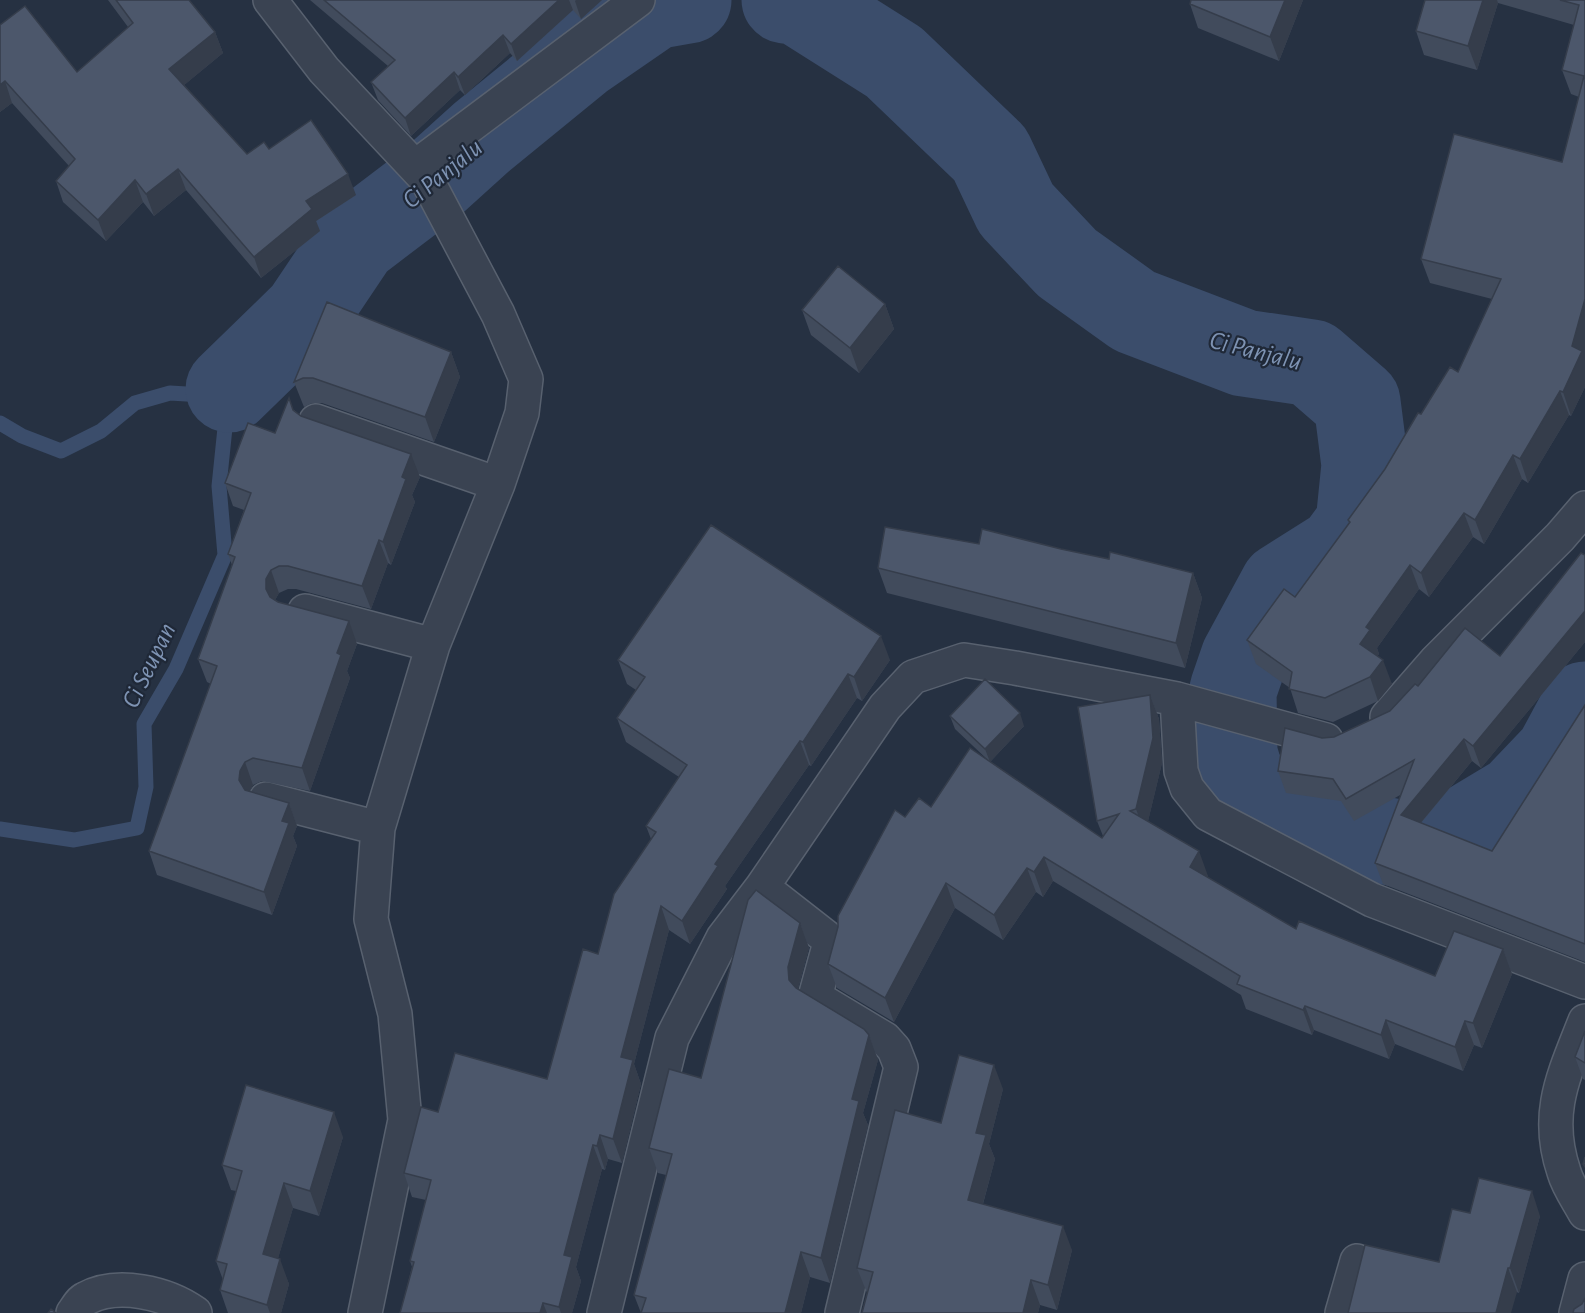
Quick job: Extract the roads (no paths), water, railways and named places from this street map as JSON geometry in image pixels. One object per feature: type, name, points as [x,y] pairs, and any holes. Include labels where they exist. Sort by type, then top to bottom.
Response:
[{"type":"street","points":[[270,0],[324,70],[421,174],[457,235],[498,314],[526,379],[522,412],[498,484],[434,645],[378,828],[371,919],[395,1014],[405,1120],[365,1313]]},
{"type":"street","points":[[421,174],[638,0]]},
{"type":"street","points":[[316,420],[498,484]]},
{"type":"street","points":[[604,1313],[672,1038],[723,938],[762,887],[885,707],[913,677],[964,660],[1078,678],[1182,701],[1335,741],[1390,716],[1434,662],[1560,537],[1585,508]]},
{"type":"street","points":[[292,607],[434,645]]},
{"type":"street","points":[[1182,701],[1182,771],[1187,788],[1208,814],[1372,900],[1585,982]]},
{"type":"street","points":[[266,799],[378,828]]},
{"type":"street","points":[[762,887],[826,937],[829,946],[815,997],[885,1039],[894,1049],[902,1067],[842,1313]]},
{"type":"street","points":[[1585,1021],[1557,1093],[1555,1138],[1564,1174],[1585,1213]]},
{"type":"street","points":[[1342,1313],[1357,1261]]},
{"type":"street","points":[[1576,1313],[1585,1279]]},
{"type":"street","points":[[73,1313],[84,1299],[113,1290],[144,1293],[185,1306],[195,1313]]},
{"type":"waterway","name":"Ci Panjalu","points":[[229,389],[306,314],[355,241],[430,184],[482,137],[580,57],[654,6],[688,0]]},
{"type":"waterway","name":"Ci Panjalu","points":[[785,0],[799,2],[894,62],[990,154],[1016,209],[1067,263],[1134,311],[1244,353],[1312,363],[1357,402],[1365,465],[1359,524],[1340,550],[1283,586],[1244,658],[1233,690],[1234,754],[1242,781],[1281,809],[1337,831],[1402,844],[1452,837],[1517,798],[1558,755],[1585,705]]},
{"type":"waterway","name":"Ci Seupan","points":[[0,423],[22,436],[61,451],[101,431],[135,403],[170,393],[203,395],[229,389],[219,486],[225,555],[176,669],[144,724],[146,787],[137,828],[74,840],[0,829]]}]
